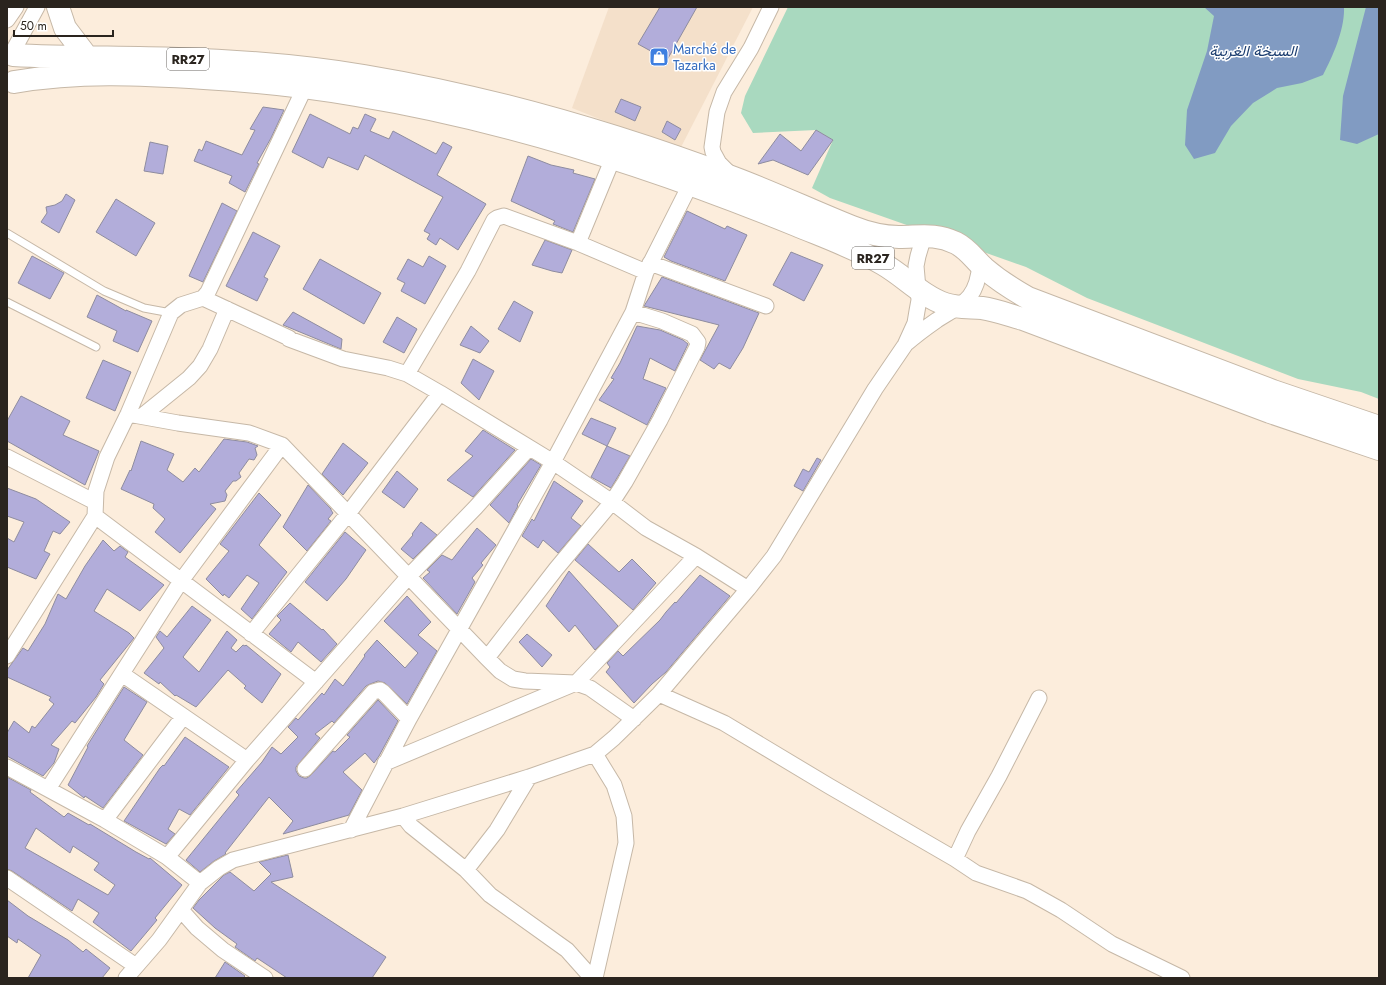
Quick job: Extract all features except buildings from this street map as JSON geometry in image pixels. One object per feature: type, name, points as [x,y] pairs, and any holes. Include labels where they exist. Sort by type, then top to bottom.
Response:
[{"type":"highway","points":[[58,7],[65,28],[87,57]]},
{"type":"highway","name":"RR27","points":[[10,52],[87,57],[226,61],[295,67],[363,76],[489,102],[551,118],[613,136],[735,178],[854,228],[870,233],[901,237],[932,236],[946,239],[959,245],[970,253],[980,264],[1010,288],[1034,300],[1273,391],[1379,427]]},
{"type":"highway","name":"RR27","points":[[10,52],[18,68],[17,76],[11,86]]},
{"type":"highway","name":"RR27","points":[[11,86],[64,75],[88,74],[132,74],[218,79],[356,95],[460,116],[562,142],[690,185],[778,218],[862,253],[898,273],[931,297],[945,304],[1002,312],[1023,319],[1270,412],[1379,449]]},
{"type":"street","points":[[7,20],[16,7]]},
{"type":"street","points":[[10,52],[37,7]]},
{"type":"street","points":[[735,178],[719,163],[713,152],[714,122],[724,92],[751,48],[771,7]]},
{"type":"street","points":[[7,656],[95,509],[96,491],[107,457],[135,415],[171,313],[181,305],[203,298],[214,282],[304,88]]},
{"type":"street","points":[[578,243],[613,158]]},
{"type":"street","points":[[350,830],[409,719],[553,462],[633,312],[648,268],[690,185]]},
{"type":"street","points":[[407,374],[468,271],[494,220],[504,216],[648,268],[766,306]]},
{"type":"street","points":[[126,978],[159,940],[200,883],[219,868],[233,860],[403,816],[529,777],[596,754],[634,720],[659,694],[774,556],[875,390],[905,344],[914,323],[919,300],[917,272],[918,256],[924,236]]},
{"type":"street","points":[[905,344],[931,324],[960,307],[967,300],[977,283],[980,264]]},
{"type":"street","points":[[203,298],[289,339],[342,359],[388,368],[407,374],[553,462],[612,502],[646,528],[696,556],[748,589]]},
{"type":"street","points":[[135,415],[188,378],[200,366],[210,349],[227,309]]},
{"type":"street","points":[[487,658],[556,569],[612,502],[660,420],[698,347],[698,342],[692,334],[662,321],[633,312]]},
{"type":"street","points":[[251,634],[347,515],[440,393]]},
{"type":"street","points":[[135,415],[249,432],[282,445],[347,515],[409,576],[500,670],[513,679],[576,684],[590,688],[634,720]]},
{"type":"street","points":[[48,789],[181,581],[282,445]]},
{"type":"street","points":[[167,857],[247,760],[409,576],[476,507],[529,448]]},
{"type":"street","points":[[7,457],[95,509],[181,581],[316,682]]},
{"type":"street","points":[[386,763],[576,684],[696,556]]},
{"type":"street","points":[[122,674],[247,760]]},
{"type":"street","points":[[305,769],[373,692],[380,690],[383,692],[409,719]]},
{"type":"street","points":[[659,694],[724,723],[828,786],[955,859],[976,873],[1027,891],[1061,910],[1112,944],[1182,978]]},
{"type":"street","points":[[955,859],[968,831],[999,776],[1039,698]]},
{"type":"street","points":[[105,820],[183,716]]},
{"type":"street","points":[[594,978],[626,843],[624,816],[614,785],[596,754]]},
{"type":"street","points":[[7,767],[105,820],[167,857],[200,883]]},
{"type":"street","points":[[466,870],[497,830],[529,777]]},
{"type":"street","points":[[403,816],[411,826],[466,870],[490,895],[568,950],[594,978]]},
{"type":"street","points":[[7,878],[136,966]]},
{"type":"street","points":[[181,910],[197,928],[213,941],[265,978]]},
{"type":"lane","points":[[7,233],[104,290],[144,308],[171,313]]},
{"type":"lane","points":[[7,302],[96,347]]},
{"type":"shaded area","name":"Marché de Tazarka","points":[[609,7],[753,7],[679,151],[572,108]]},
{"type":"green space","points":[[788,7],[1379,7],[1379,399],[1361,392],[1298,379],[1087,298],[1026,267],[830,198],[812,188],[833,140],[816,130],[753,133],[741,113],[745,96]]},
{"type":"water","name":"السبخة الغربية","points":[[1204,7],[1344,7],[1344,15],[1338,42],[1323,75],[1302,83],[1277,88],[1253,103],[1231,126],[1215,153],[1194,159],[1185,145],[1187,110],[1207,51],[1214,16]]},
{"type":"water","points":[[1366,7],[1379,7],[1379,134],[1357,144],[1340,140],[1343,96]]},
{"type":"place","name":"Marché de Tazarka","points":[[659,57]]}]
